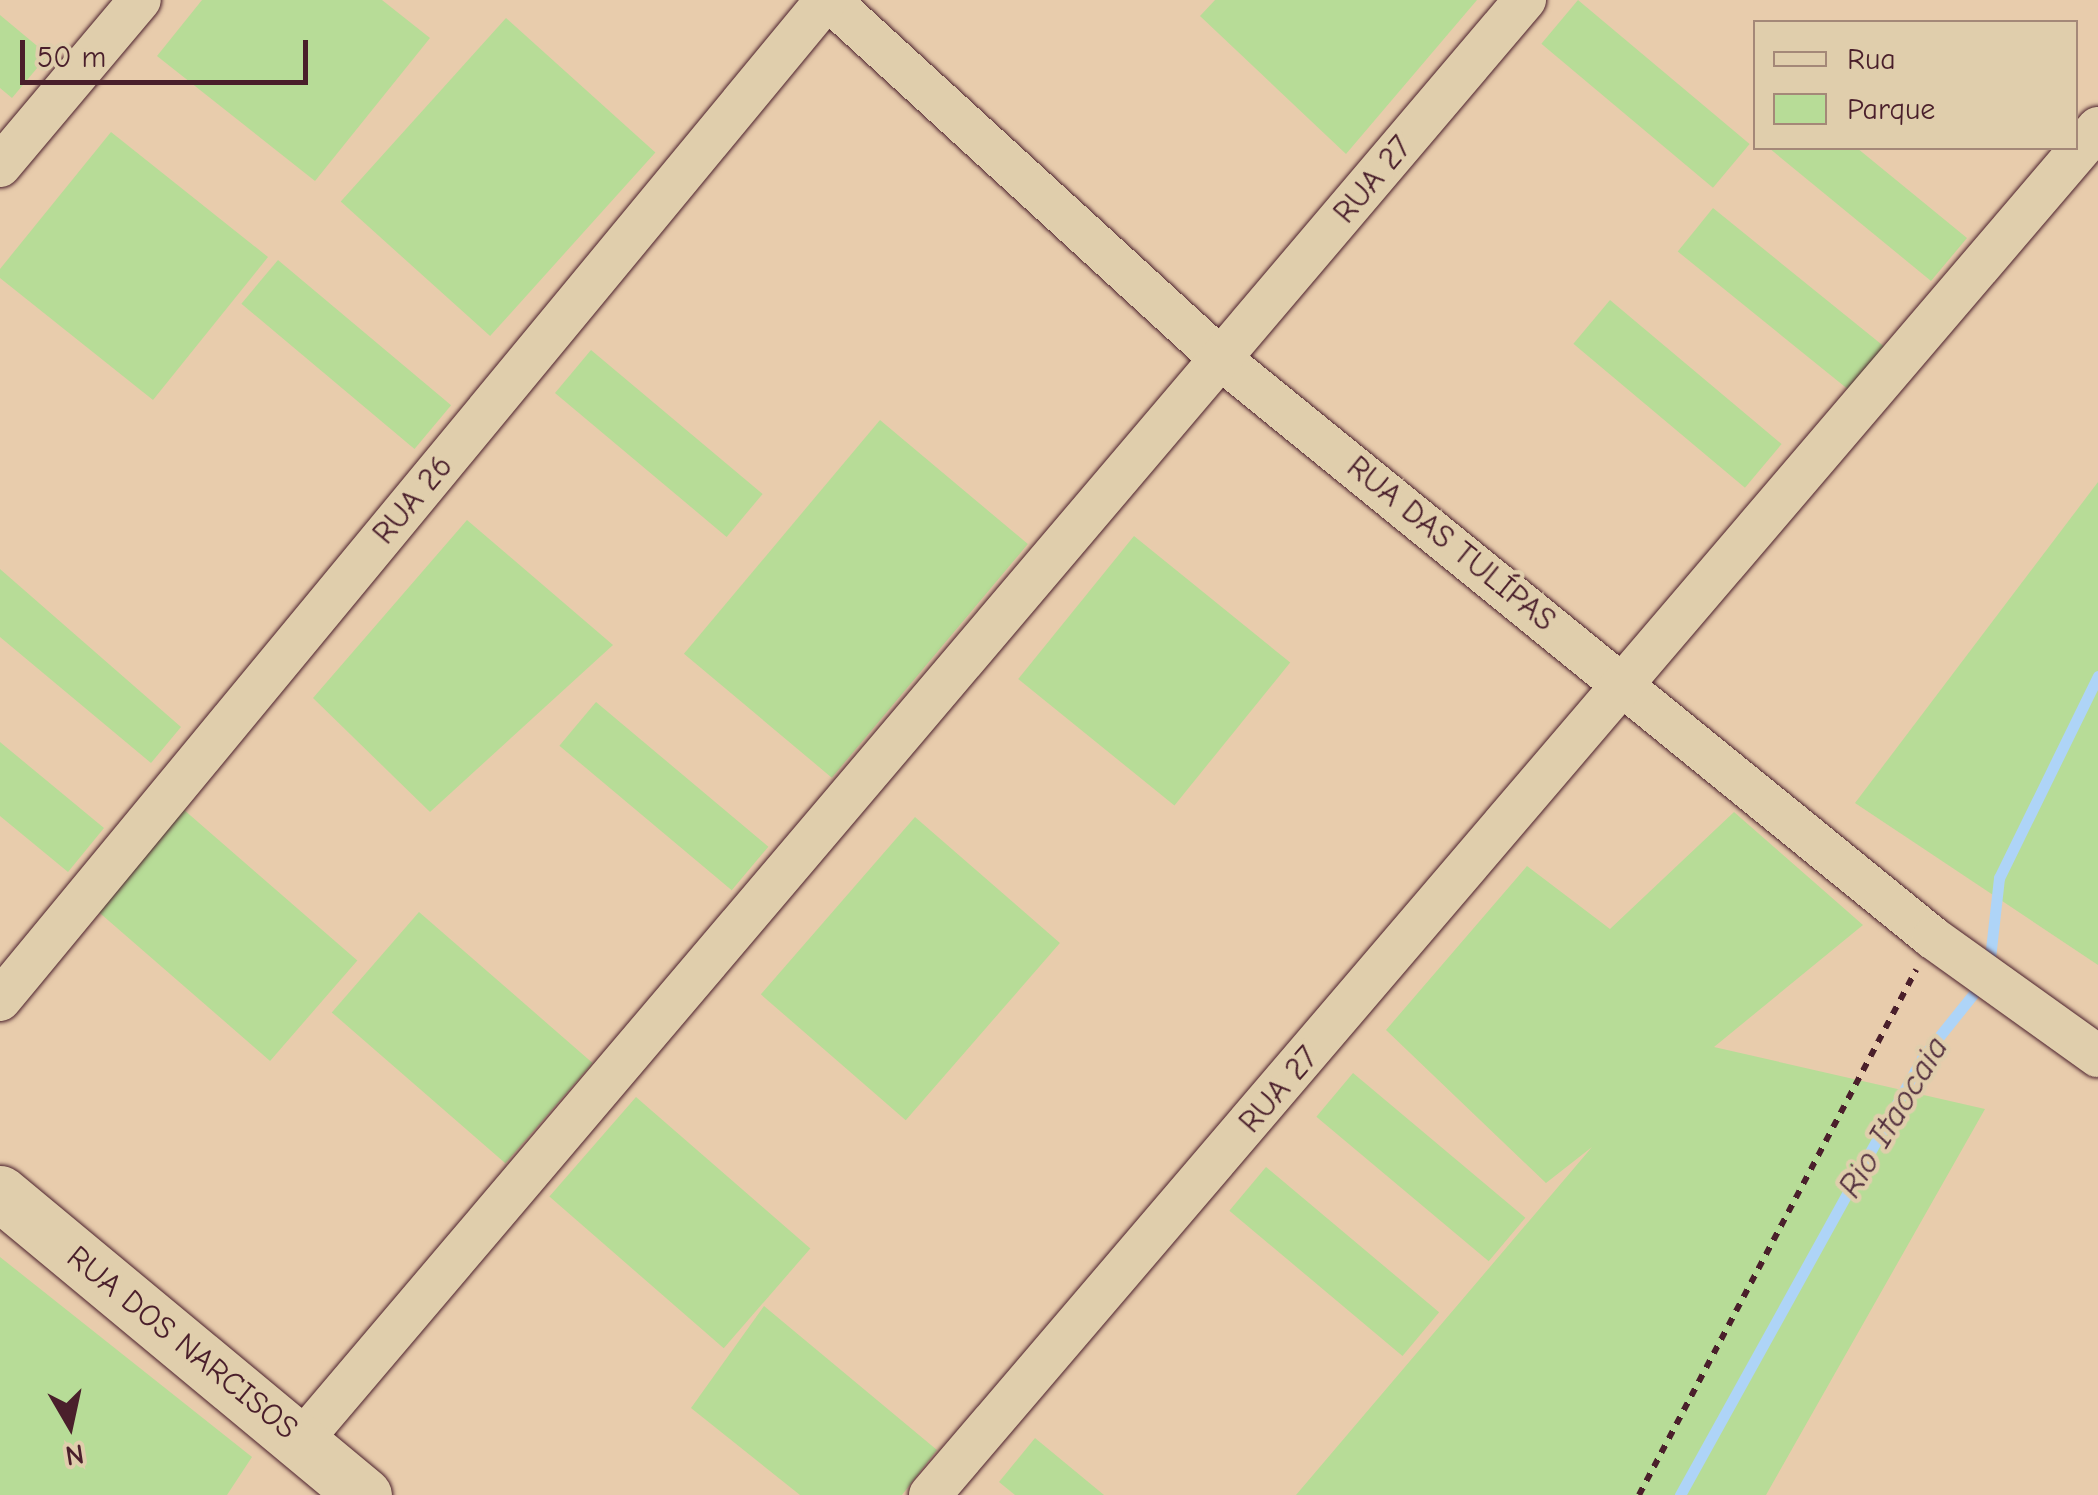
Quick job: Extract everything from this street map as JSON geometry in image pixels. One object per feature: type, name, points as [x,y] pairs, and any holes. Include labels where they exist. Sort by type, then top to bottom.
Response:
[{"type":"street","points":[[0,166],[140,0]]},
{"type":"street","name":"RUA DAS TULÍPAS","points":[[828,0],[1222,360],[1628,685],[1933,938],[2013,1000],[2098,1056]]},
{"type":"street","name":"RUA 26","points":[[0,1000],[828,0]]},
{"type":"street","name":"RUA 27","points":[[301,1441],[1524,0]]},
{"type":"street","name":"RUA 27","points":[[930,1495],[1628,685],[2098,128]]},
{"type":"street","name":"RUA DOS NARCISOS","points":[[0,1193],[364,1495]]},
{"type":"path","points":[[1640,1495],[1933,938]]},
{"type":"green space","points":[[202,0],[382,0],[430,38],[315,181],[157,56]]},
{"type":"green space","points":[[1215,0],[1477,0],[1346,154],[1200,16]]},
{"type":"green space","points":[[1578,0],[1750,144],[1713,188],[1541,44]]},
{"type":"green space","points":[[0,15],[48,55],[12,98],[0,88]]},
{"type":"green space","points":[[506,18],[655,152],[490,336],[341,202]]},
{"type":"green space","points":[[111,132],[268,257],[153,400],[0,278],[0,269]]},
{"type":"green space","points":[[1771,150],[1859,150],[1967,238],[1931,281]]},
{"type":"green space","points":[[1713,208],[1888,350],[1853,393],[1678,252]]},
{"type":"green space","points":[[278,260],[451,405],[414,449],[241,304]]},
{"type":"green space","points":[[1610,300],[1782,444],[1745,488],[1573,344]]},
{"type":"green space","points":[[591,350],[763,494],[727,537],[555,393]]},
{"type":"green space","points":[[880,420],[1028,544],[832,778],[684,654]]},
{"type":"green space","points":[[2098,482],[2098,965],[1855,803]]},
{"type":"green space","points":[[467,520],[613,645],[430,812],[313,698]]},
{"type":"green space","points":[[1134,536],[1290,662],[1174,805],[1018,679]]},
{"type":"green space","points":[[0,569],[181,727],[151,763],[0,637]]},
{"type":"green space","points":[[596,702],[768,847],[732,890],[559,746]]},
{"type":"green space","points":[[0,742],[104,828],[68,872],[0,816]]},
{"type":"green space","points":[[183,809],[357,961],[270,1061],[96,909]]},
{"type":"green space","points":[[1734,812],[1863,925],[1714,1047],[1985,1109],[1766,1495],[1296,1495],[1592,1147],[1546,1183],[1386,1030],[1527,866],[1610,929]]},
{"type":"green space","points":[[915,817],[1060,943],[906,1120],[761,994]]},
{"type":"green space","points":[[419,912],[593,1063],[505,1163],[332,1012]]},
{"type":"green space","points":[[1353,1073],[1525,1218],[1489,1261],[1316,1117]]},
{"type":"green space","points":[[636,1097],[810,1249],[724,1348],[549,1197]]},
{"type":"green space","points":[[1266,1167],[1439,1312],[1402,1356],[1229,1211]]},
{"type":"green space","points":[[0,1257],[252,1457],[227,1495],[0,1495]]},
{"type":"green space","points":[[764,1306],[937,1450],[902,1495],[800,1495],[691,1408]]},
{"type":"green space","points":[[1035,1438],[1104,1495],[1015,1495],[999,1482]]},
{"type":"waterway","name":"Rio Itaocaia","points":[[1989,967],[1999,878],[2098,676]]},
{"type":"waterway","name":"Rio Itaocaia","points":[[1680,1495],[1922,1058],[1982,983]]}]
